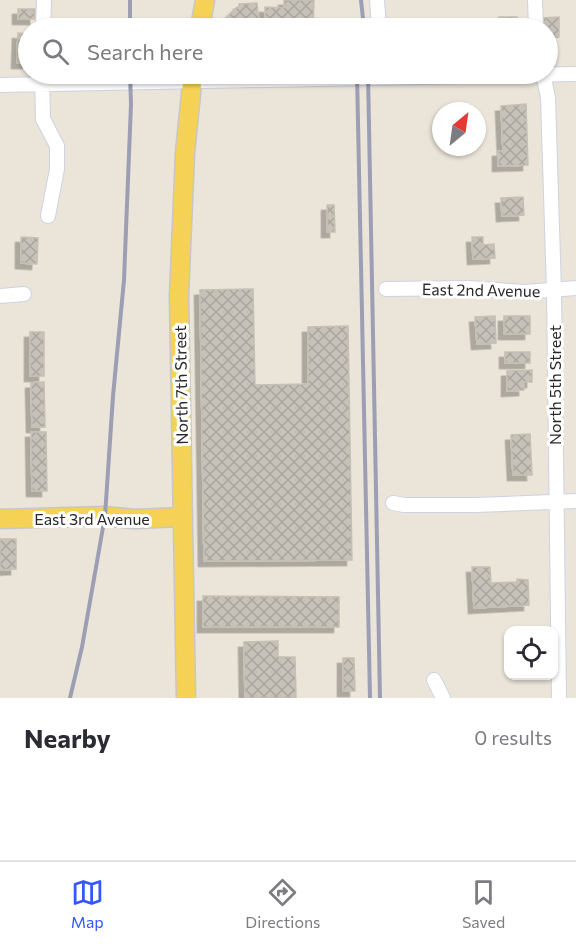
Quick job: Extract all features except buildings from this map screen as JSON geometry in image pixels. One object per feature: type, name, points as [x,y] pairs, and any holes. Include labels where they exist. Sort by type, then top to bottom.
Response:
[{"type":"main road","points":[[202,18],[205,0]]},
{"type":"main road","name":"North 7th Street","points":[[186,698],[179,296],[185,153],[192,84]]},
{"type":"main road","name":"East 3rd Avenue","points":[[0,519],[105,516],[134,519],[183,518]]},
{"type":"street","points":[[43,18],[44,0]]},
{"type":"street","points":[[376,0],[378,18]]},
{"type":"street","points":[[535,0],[536,18]]},
{"type":"street","points":[[558,74],[576,74]]},
{"type":"street","points":[[0,85],[18,82]]},
{"type":"street","points":[[42,84],[43,119],[57,146],[57,169],[48,216]]},
{"type":"street","name":"North 5th Street","points":[[545,84],[548,97],[554,291],[559,698]]},
{"type":"street","name":"East 2nd Avenue","points":[[386,289],[469,288],[554,291],[576,288]]},
{"type":"street","points":[[0,296],[24,294]]},
{"type":"street","points":[[393,503],[465,505],[576,501]]},
{"type":"street","points":[[434,680],[443,698]]},
{"type":"railway","points":[[130,0],[130,18]]},
{"type":"railway","points":[[361,0],[363,18]]},
{"type":"railway","points":[[70,698],[82,647],[105,516],[124,280],[130,84]]},
{"type":"railway","points":[[357,84],[370,698]]},
{"type":"railway","points":[[368,84],[380,698]]}]
